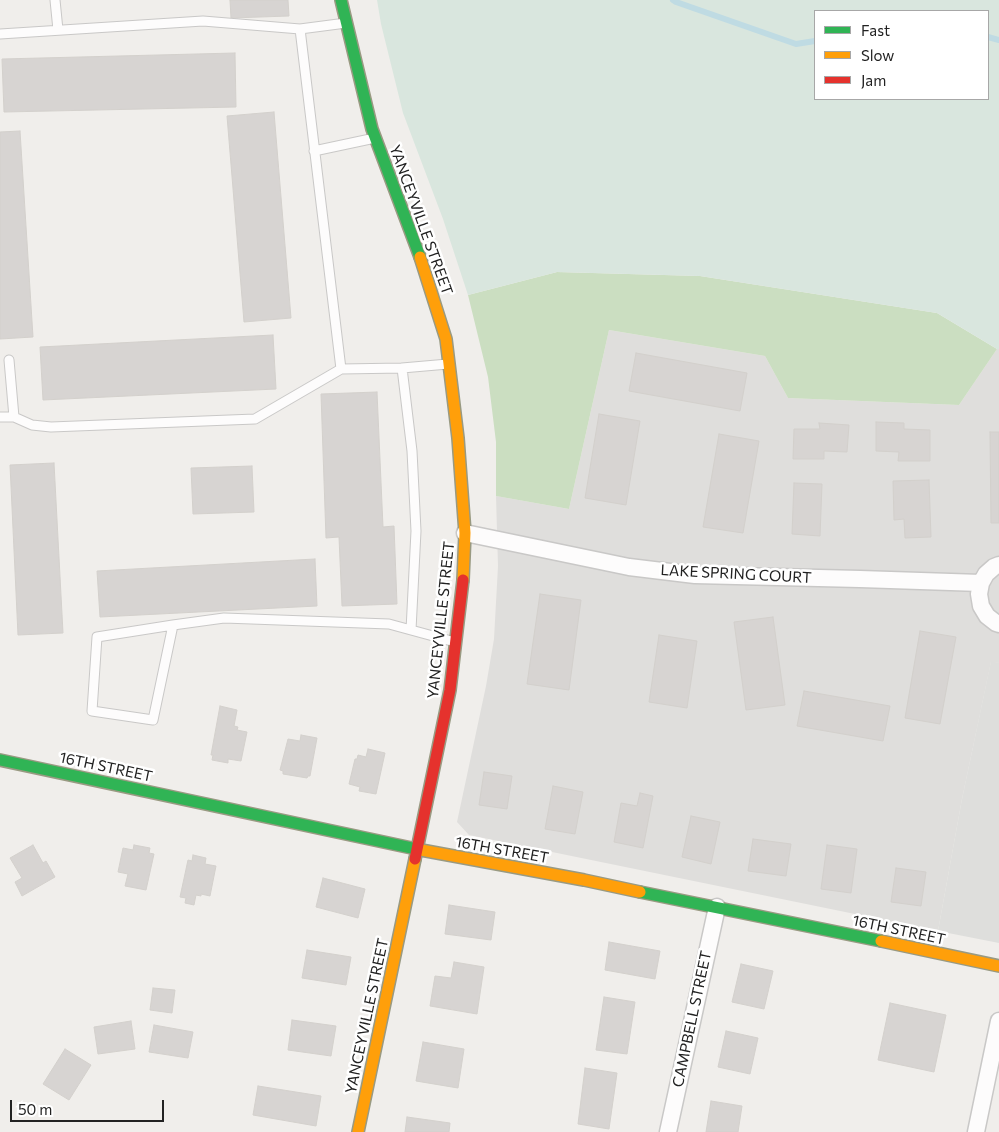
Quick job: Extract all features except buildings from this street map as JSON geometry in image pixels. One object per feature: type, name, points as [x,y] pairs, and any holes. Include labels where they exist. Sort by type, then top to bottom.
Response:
[{"type":"main road","name":"YANCEYVILLE STREET","points":[[341,0],[372,129],[424,268],[446,339],[458,438],[465,533],[462,585],[450,690],[358,1132]]},
{"type":"main road","name":"16TH STREET","points":[[0,760],[417,849],[584,880],[999,966]]},
{"type":"street","name":"LAKE SPRING COURT","points":[[465,533],[629,567],[695,575],[981,583]]},
{"type":"street","points":[[999,564],[986,574],[981,583],[979,594],[981,606],[987,616],[999,624]]},
{"type":"street","name":"CAMPBELL STREET","points":[[668,1132],[717,907]]},
{"type":"street","points":[[976,1132],[999,1021]]},
{"type":"lane","points":[[55,0],[58,30]]},
{"type":"lane","points":[[0,34],[203,21],[300,29],[346,23]]},
{"type":"lane","points":[[300,29],[341,369]]},
{"type":"lane","points":[[314,151],[376,138]]},
{"type":"lane","points":[[9,360],[14,417]]},
{"type":"lane","points":[[0,418],[14,417],[32,425],[51,428],[255,420],[341,369],[402,368],[450,364]]},
{"type":"lane","points":[[402,368],[412,451],[416,531],[411,630]]},
{"type":"lane","points":[[174,625],[153,720],[92,711],[97,637],[174,625],[224,618],[388,624],[455,642]]},
{"type":"shaded area","points":[[377,0],[999,0],[999,349],[937,313],[700,276],[557,272],[468,295],[443,219],[403,113]]},
{"type":"shaded area","points":[[609,330],[765,356],[788,398],[959,405],[997,349],[999,349],[999,663],[991,662],[962,799],[938,931],[469,835],[457,822],[494,639],[498,566],[496,496],[569,509]]},
{"type":"shaded area","points":[[991,661],[999,663],[999,943],[938,931],[962,799]]},
{"type":"green space","points":[[557,272],[700,276],[937,313],[997,349],[959,405],[788,398],[765,356],[609,330],[569,509],[496,496],[496,442],[488,377],[468,295]]},
{"type":"waterway","points":[[673,0],[796,44],[814,41]]},
{"type":"waterway","points":[[989,37],[999,40]]},
{"type":"traffic: fast","points":[[341,0],[372,129],[420,257]]},
{"type":"traffic: fast","points":[[0,760],[421,850]]},
{"type":"traffic: fast","points":[[640,892],[881,941]]},
{"type":"traffic: slow","points":[[420,257],[446,339],[458,438],[465,533],[463,580]]},
{"type":"traffic: slow","points":[[421,850],[640,892]]},
{"type":"traffic: slow","points":[[358,1132],[415,859]]},
{"type":"traffic: slow","points":[[881,941],[999,966]]},
{"type":"traffic: jam","points":[[415,859],[450,690],[463,580]]}]
